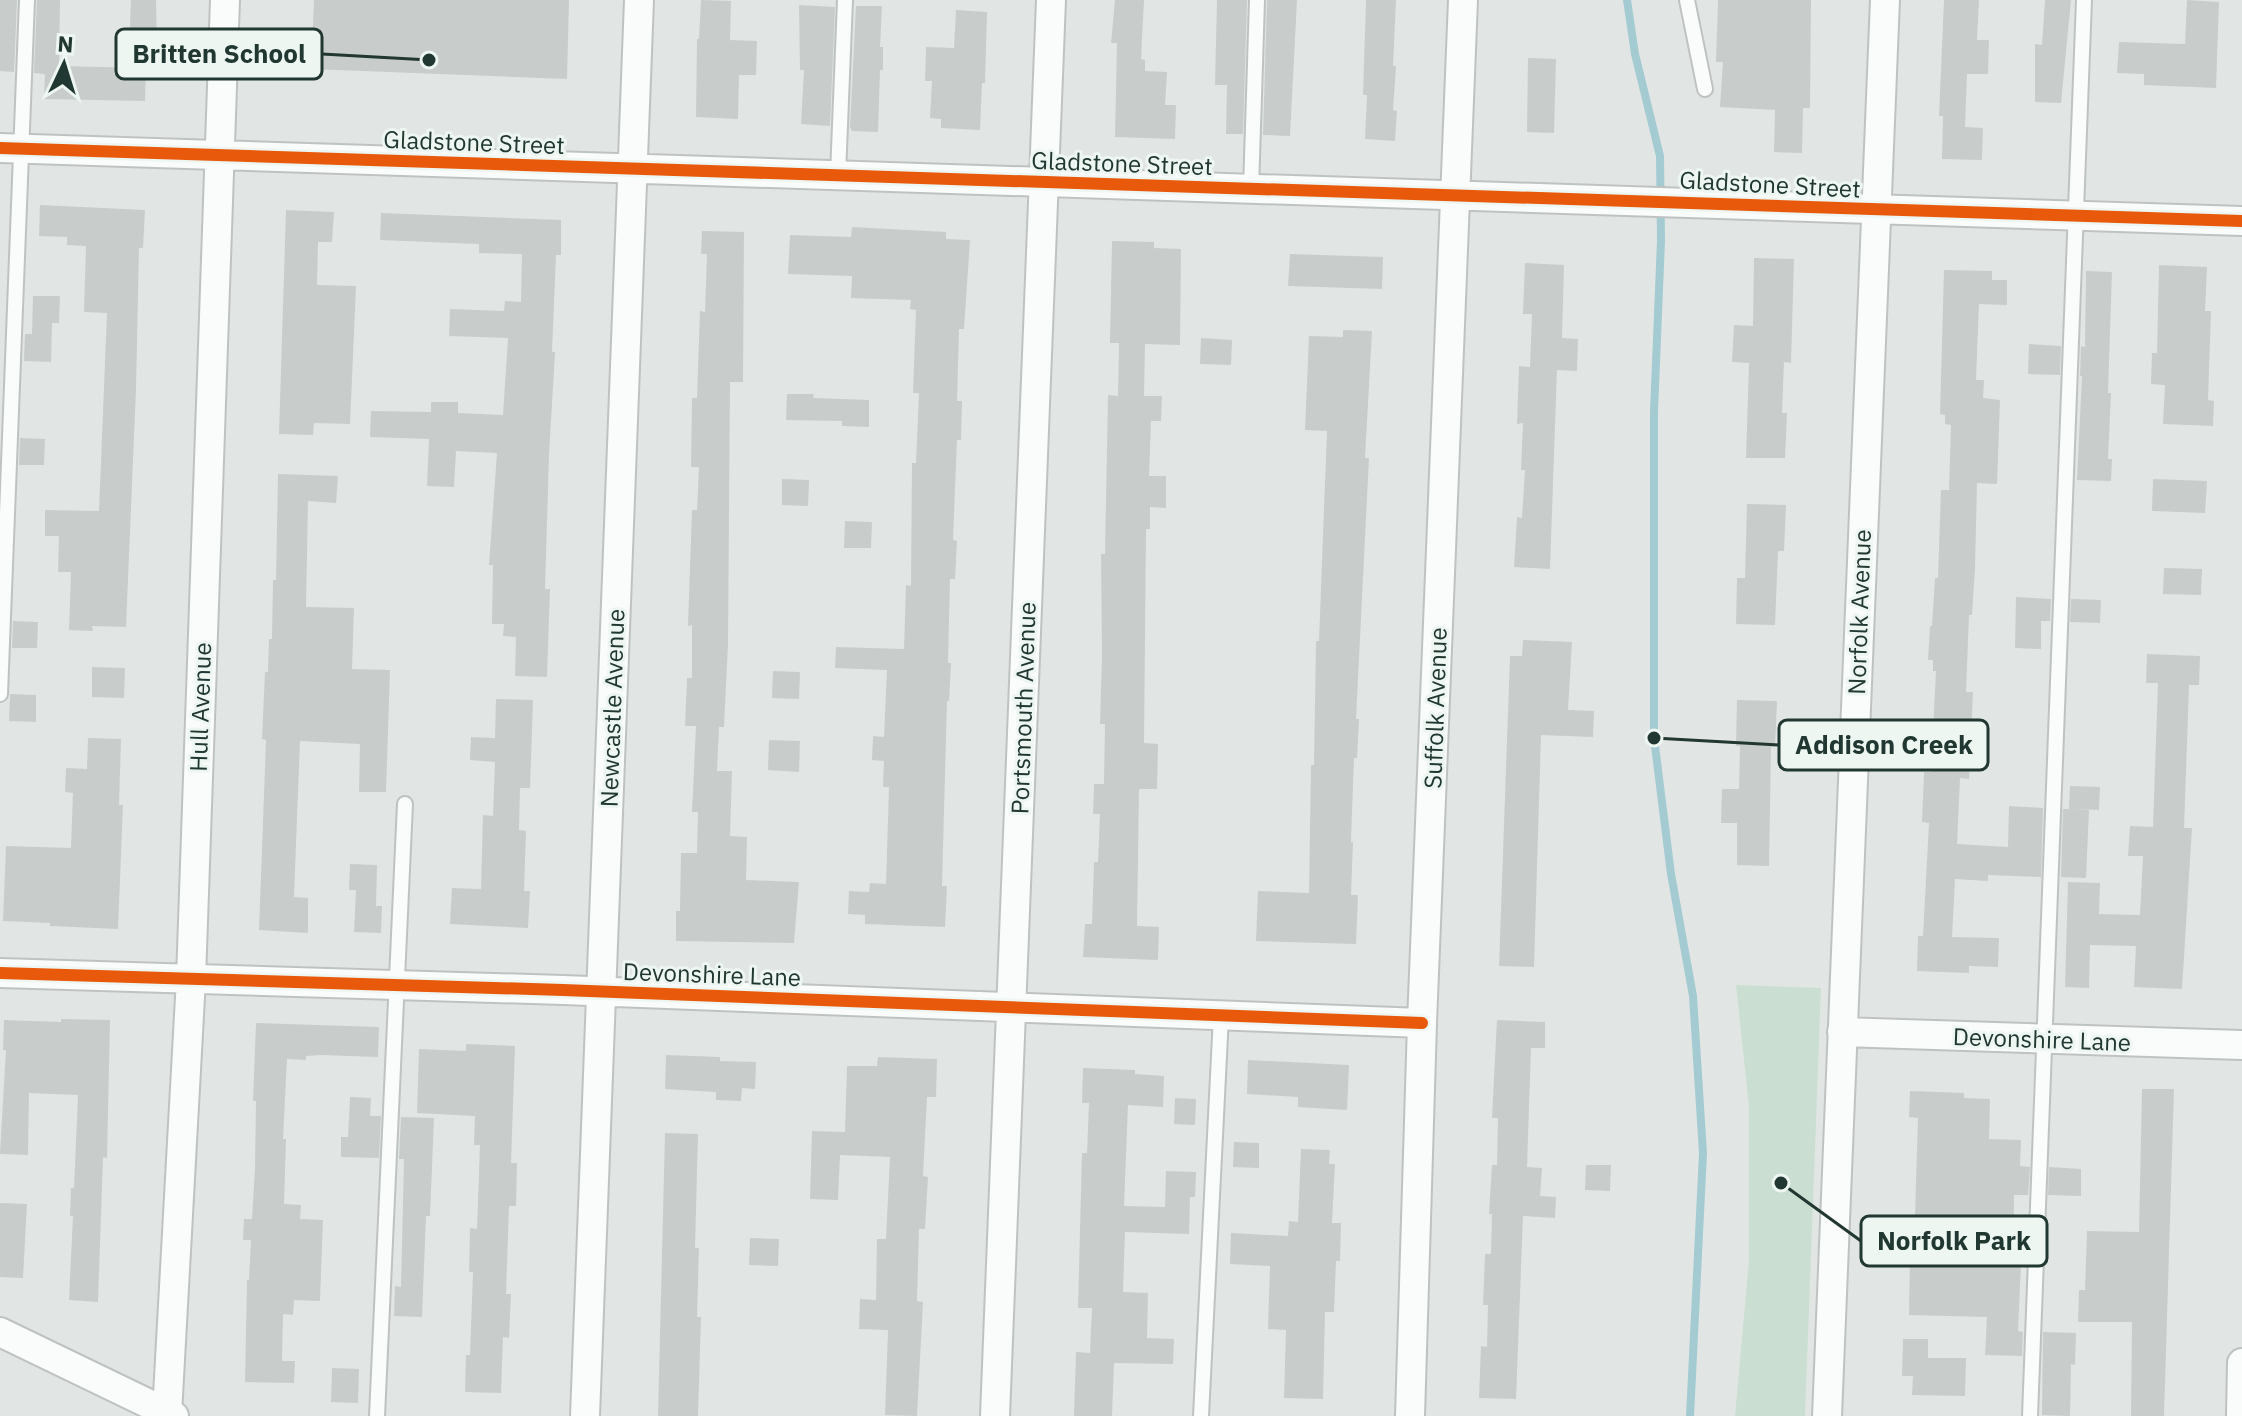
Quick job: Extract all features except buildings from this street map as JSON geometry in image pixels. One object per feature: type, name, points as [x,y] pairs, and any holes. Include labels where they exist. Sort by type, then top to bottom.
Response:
[{"type":"street","name":"Hull Avenue","points":[[171,1415],[191,979],[225,0]]},
{"type":"street","name":"Newcastle Avenue","points":[[585,1416],[639,0]]},
{"type":"street","name":"Portsmouth Avenue","points":[[995,1416],[1051,0]]},
{"type":"street","name":"Suffolk Avenue","points":[[1410,1416],[1422,1023],[1463,0]]},
{"type":"street","name":"Norfolk Avenue","points":[[1827,1416],[1885,0]]},
{"type":"street","name":"Gladstone Street","points":[[11,148],[2242,221]]},
{"type":"street","name":"Devonshire Lane","points":[[0,973],[601,991],[1422,1023]]},
{"type":"street","name":"Devonshire Lane","points":[[1842,1032],[2242,1045]]},
{"type":"street","points":[[0,1332],[171,1415]]},
{"type":"street","points":[[2241,1416],[2242,1363]]},
{"type":"lane","points":[[0,694],[11,148],[27,0]]},
{"type":"lane","points":[[838,175],[845,0]]},
{"type":"lane","points":[[1251,190],[1257,0]]},
{"type":"lane","points":[[1687,0],[1705,89]]},
{"type":"lane","points":[[2030,1416],[2084,0]]},
{"type":"lane","points":[[377,1416],[405,804]]},
{"type":"lane","points":[[1201,1416],[1221,1016]]},
{"type":"green space","points":[[1736,985],[1821,988],[1805,1416],[1735,1416],[1749,1260],[1749,1107]]},
{"type":"waterway","points":[[1627,0],[1635,54],[1660,156],[1661,241],[1654,411],[1654,738],[1671,874],[1693,996],[1703,1153],[1690,1416]]},
{"type":"cycle path","points":[[0,148],[2242,221]]},
{"type":"cycle path","points":[[0,973],[563,990],[1422,1023]]},
{"type":"place","name":"Britten School","points":[[429,60]]},
{"type":"place","name":"Addison Creek","points":[[1654,738]]},
{"type":"place","name":"Norfolk Park","points":[[1781,1183]]}]
